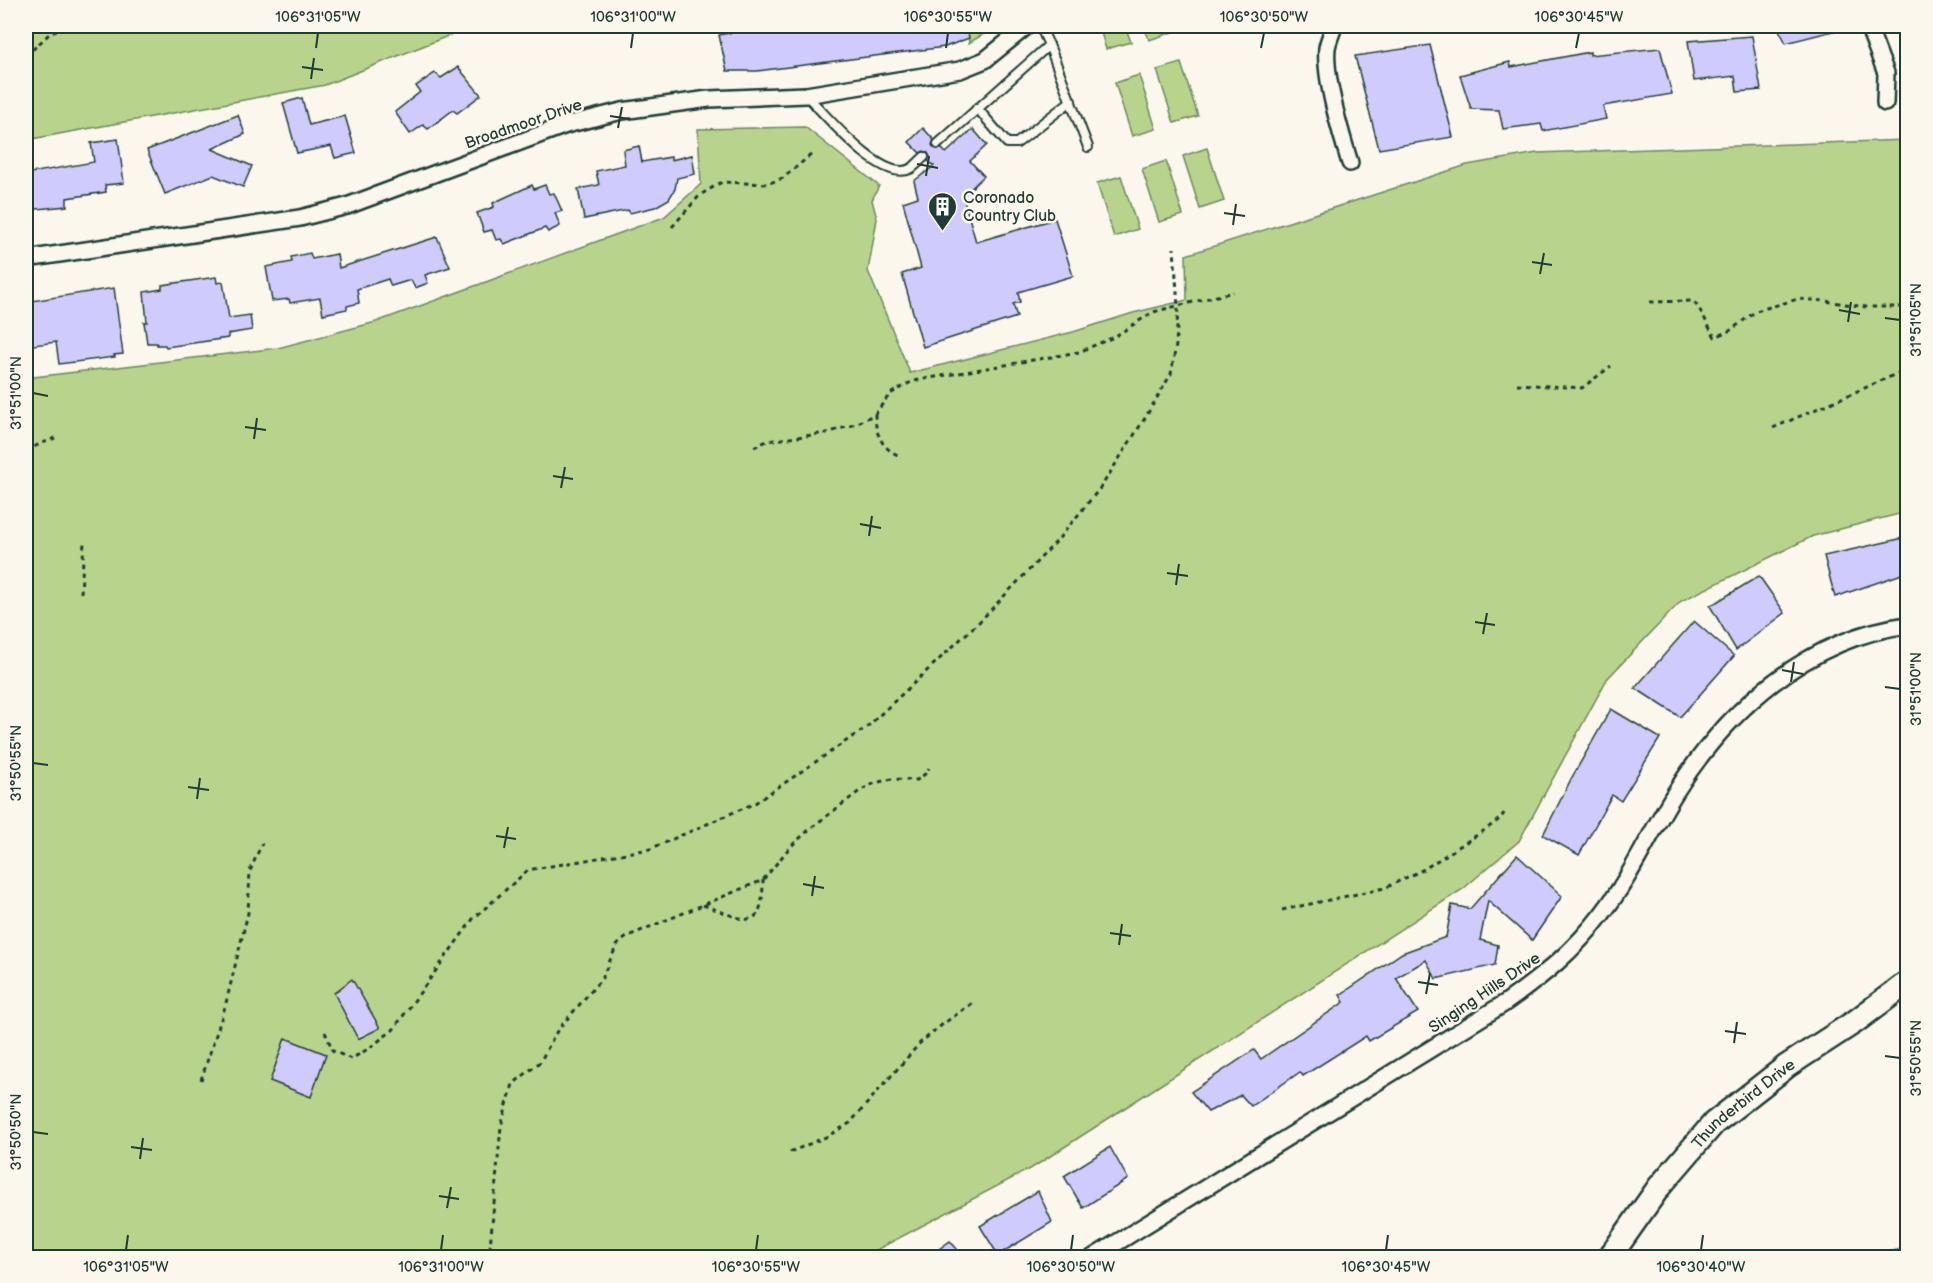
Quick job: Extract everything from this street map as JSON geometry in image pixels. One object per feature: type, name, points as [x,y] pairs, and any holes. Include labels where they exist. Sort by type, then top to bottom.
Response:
[{"type":"street","name":"Broadmoor Drive","points":[[26,259],[300,218],[346,206],[448,170],[524,138],[566,124],[622,111],[709,99],[806,95],[960,70],[993,55],[1027,26]]},
{"type":"street","points":[[1334,26],[1327,47],[1328,75],[1350,164]]},
{"type":"street","points":[[1868,26],[1886,73],[1885,103]]},
{"type":"street","name":"Singing Hills Drive","points":[[1092,1257],[1485,1016],[1564,959],[1617,893],[1675,792],[1704,751],[1727,724],[1753,699],[1791,669],[1814,655],[1852,638],[1880,630],[1908,626]]},
{"type":"street","name":"Thunderbird Drive","points":[[1610,1257],[1659,1187],[1714,1124],[1787,1066],[1856,1021],[1908,982]]},
{"type":"lane","points":[[1040,26],[1050,45],[1088,147]]},
{"type":"lane","points":[[938,144],[1050,45]]},
{"type":"lane","points":[[806,95],[877,163],[893,171],[910,170],[924,157]]},
{"type":"lane","points":[[977,108],[1007,142],[1017,143],[1071,101]]},
{"type":"path","points":[[26,56],[48,35],[63,26]]},
{"type":"path","points":[[672,227],[700,195],[722,182],[767,184],[783,178],[812,154]]},
{"type":"path","points":[[325,1032],[333,1051],[351,1059],[393,1030],[473,919],[528,870],[650,849],[755,803],[867,727],[980,621],[1056,542],[1101,487],[1171,374],[1176,345],[1178,307],[1174,248]]},
{"type":"path","points":[[754,447],[767,441],[827,433],[856,424],[875,414],[891,394],[913,381],[1079,352],[1114,337],[1153,312],[1233,292]]},
{"type":"path","points":[[1650,302],[1693,301],[1701,310],[1715,337],[1731,330],[1756,311],[1798,299],[1866,307],[1908,307]]},
{"type":"path","points":[[1517,384],[1582,388],[1611,366]]},
{"type":"path","points":[[1773,428],[1908,369]]},
{"type":"path","points":[[875,414],[875,431],[892,453],[898,455]]},
{"type":"path","points":[[26,450],[55,438]]},
{"type":"path","points":[[81,593],[84,542]]},
{"type":"path","points":[[489,1257],[501,1125],[513,1084],[540,1062],[557,1031],[602,978],[617,945],[628,936],[764,880],[790,847],[861,790],[875,783],[892,779],[917,780],[929,768]]},
{"type":"path","points":[[1282,910],[1385,888],[1424,869],[1493,824],[1504,813]]},
{"type":"path","points":[[201,1080],[225,1007],[248,913],[250,871],[262,843]]},
{"type":"path","points":[[702,904],[747,920],[755,917],[761,910],[764,880]]},
{"type":"path","points":[[790,1152],[828,1136],[850,1123],[920,1043],[974,1002]]},
{"type":"green space","points":[[26,26],[473,26],[325,85],[26,140]]},
{"type":"green space","points":[[967,26],[997,26],[969,43]]},
{"type":"green space","points":[[1099,26],[1125,26],[1131,42],[1106,49]]},
{"type":"green space","points":[[1144,26],[1170,26],[1173,32],[1149,40]]},
{"type":"green space","points":[[1181,63],[1198,116],[1174,123],[1157,70]]},
{"type":"green space","points":[[1139,75],[1156,129],[1132,136],[1115,83]]},
{"type":"green space","points":[[805,127],[879,186],[872,200],[877,219],[868,271],[910,373],[1073,332],[1133,313],[1187,300],[1186,255],[1467,165],[1537,153],[1907,140],[1907,512],[1813,536],[1681,601],[1607,679],[1519,841],[1463,889],[1035,1166],[863,1257],[26,1257],[26,378],[278,348],[376,322],[664,217],[701,184],[698,129]]},
{"type":"green space","points":[[1207,148],[1224,201],[1200,209],[1183,156]]},
{"type":"green space","points":[[1166,161],[1183,215],[1159,222],[1142,169]]},
{"type":"green space","points":[[1121,176],[1138,229],[1114,237],[1097,183]]},
{"type":"building","points":[[764,26],[967,26],[969,38],[945,47],[757,71],[727,71],[719,35]]},
{"type":"building","points":[[1777,26],[1837,26],[1837,30],[1786,43]]},
{"type":"building","points":[[1752,36],[1761,90],[1737,92],[1735,76],[1694,81],[1688,41]]},
{"type":"building","points":[[1430,45],[1453,137],[1379,149],[1355,56]]},
{"type":"building","points":[[1660,48],[1672,94],[1603,106],[1606,119],[1543,131],[1541,124],[1503,129],[1499,110],[1471,109],[1460,75],[1510,62],[1511,67],[1590,52],[1590,55]]},
{"type":"building","points":[[458,67],[481,95],[457,113],[453,110],[428,129],[423,125],[410,134],[395,112],[420,92],[416,86],[435,73],[441,78]]},
{"type":"building","points":[[302,98],[309,125],[345,116],[356,153],[335,158],[331,146],[297,153],[283,103]]},
{"type":"building","points":[[238,115],[245,134],[212,149],[252,166],[243,187],[213,175],[165,194],[147,150]]},
{"type":"building","name":"Coronado Country Club","points":[[923,128],[934,140],[932,145],[934,148],[942,149],[946,153],[973,129],[987,145],[970,161],[984,176],[963,196],[976,242],[1055,219],[1073,276],[1018,292],[1020,302],[1013,304],[1017,317],[923,347],[902,274],[921,268],[903,202],[918,197],[914,181],[934,166],[928,161],[930,157],[928,153],[924,151],[920,153],[909,142]]},
{"type":"building","points":[[118,139],[124,183],[105,185],[106,192],[67,198],[67,206],[27,210],[26,182],[31,181],[30,173],[94,162],[91,143]]},
{"type":"building","points":[[639,146],[642,162],[671,157],[671,160],[692,155],[695,174],[677,178],[675,189],[669,199],[655,207],[584,219],[578,189],[599,185],[596,171],[625,165],[623,150]]},
{"type":"building","points":[[532,185],[534,189],[545,185],[549,194],[554,193],[562,211],[555,213],[560,226],[548,232],[545,228],[504,244],[501,239],[496,240],[492,230],[484,232],[477,213],[494,207],[493,203]]},
{"type":"building","points":[[437,237],[450,267],[425,275],[428,283],[415,288],[411,280],[391,286],[388,279],[357,289],[359,303],[347,306],[347,309],[323,314],[320,298],[290,303],[289,299],[272,301],[266,267],[292,262],[291,257],[310,253],[312,259],[337,254],[339,268]]},
{"type":"building","points":[[216,277],[217,283],[223,282],[229,318],[250,315],[252,330],[228,334],[228,338],[166,347],[157,345],[157,343],[147,343],[144,292],[162,289],[162,285]]},
{"type":"building","points":[[114,288],[123,354],[59,364],[56,342],[26,346],[26,314],[33,313],[31,301]]},
{"type":"building","points":[[1908,537],[1908,572],[1835,597],[1824,556]]},
{"type":"building","points":[[1759,576],[1785,613],[1736,650],[1710,606]]},
{"type":"building","points":[[1694,621],[1734,656],[1680,717],[1635,688]]},
{"type":"building","points":[[1611,709],[1660,738],[1621,801],[1612,795],[1579,855],[1543,835],[1571,779]]},
{"type":"building","points":[[1517,855],[1562,896],[1532,940],[1488,901],[1480,940],[1498,945],[1495,965],[1436,979],[1426,960],[1396,978],[1418,1012],[1369,1041],[1366,1036],[1303,1076],[1300,1072],[1251,1106],[1241,1095],[1208,1112],[1191,1092],[1254,1050],[1261,1059],[1344,1002],[1340,995],[1402,953],[1446,937],[1452,905],[1470,909]]},
{"type":"building","points":[[352,979],[380,1028],[358,1039],[334,993]]},
{"type":"building","points":[[285,1038],[326,1054],[311,1097],[270,1081]]},
{"type":"building","points":[[1110,1147],[1128,1179],[1083,1208],[1064,1176]]},
{"type":"building","points":[[1038,1191],[1052,1222],[998,1255],[980,1226]]},
{"type":"building","points":[[950,1241],[964,1257],[928,1257]]},
{"type":"waterway","points":[[1863,1258],[1908,1248]]},
{"type":"place","name":"Coronado Country Club","points":[[942,232]]}]
